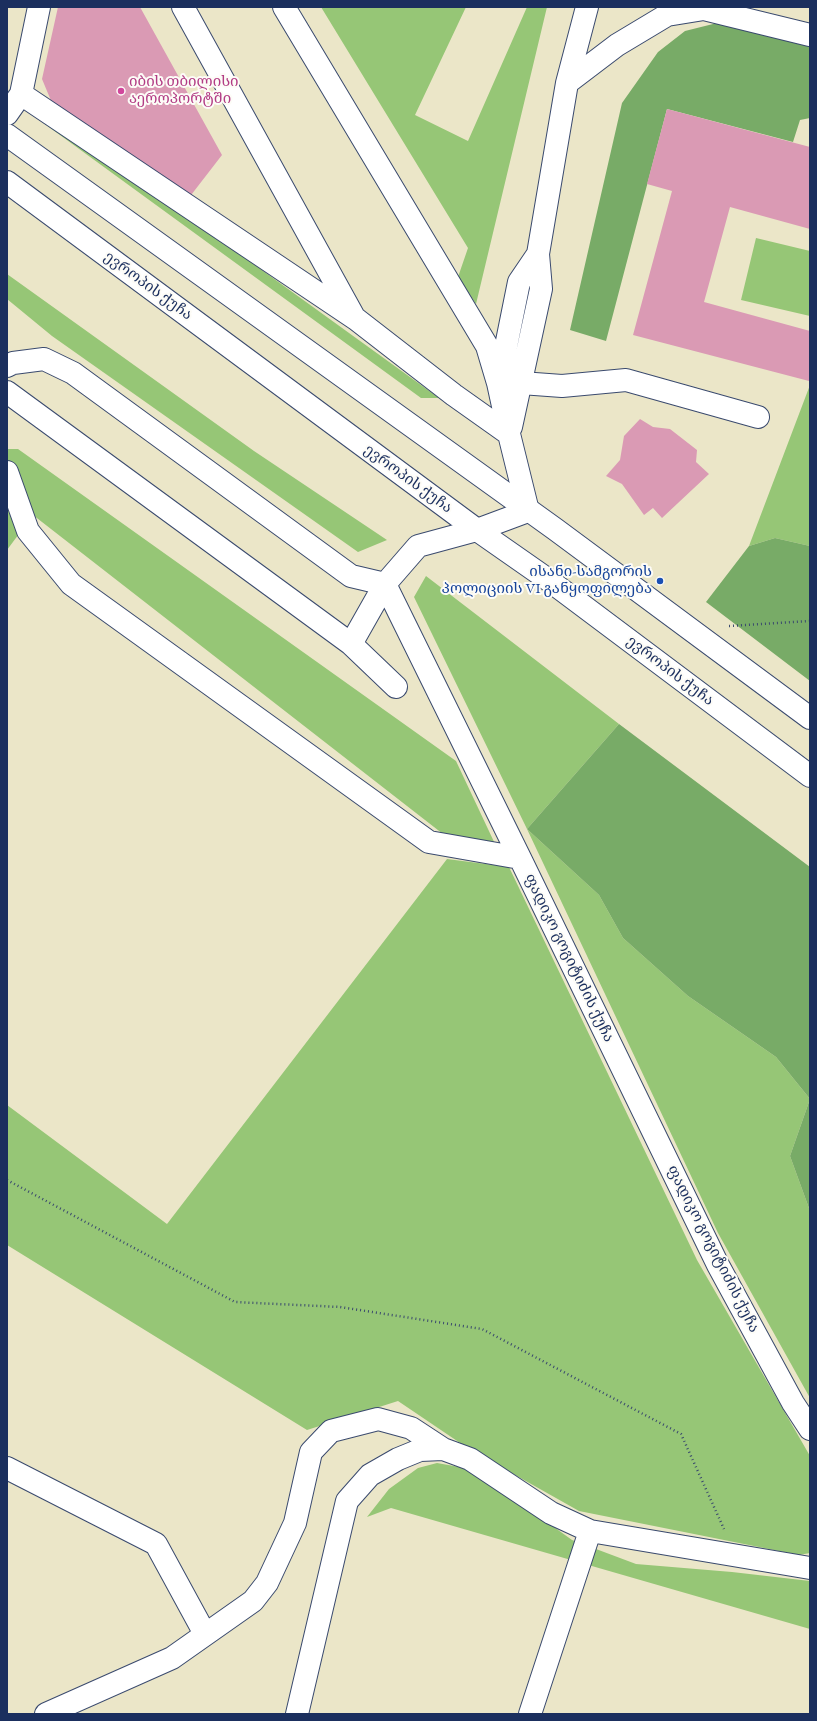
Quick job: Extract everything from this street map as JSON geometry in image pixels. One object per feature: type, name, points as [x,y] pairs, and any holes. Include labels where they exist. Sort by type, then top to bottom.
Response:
[{"type":"street","points":[[7,114],[21,94],[39,7]]},
{"type":"street","points":[[183,7],[356,320]]},
{"type":"street","points":[[284,7],[487,346],[498,383],[528,511]]},
{"type":"street","points":[[509,434],[541,289],[538,254],[567,83],[587,7]]},
{"type":"street","points":[[567,83],[617,45],[667,15],[704,9],[810,35]]},
{"type":"street","points":[[21,94],[356,320],[454,395],[509,434]]},
{"type":"street","points":[[7,135],[528,511],[582,548],[810,718]]},
{"type":"street","name":"ევროპის ქუჩა","points":[[7,182],[477,530],[550,581],[810,776]]},
{"type":"street","points":[[498,383],[520,282],[538,254]]},
{"type":"street","points":[[7,366],[13,363],[44,359],[73,373],[351,576],[385,584]]},
{"type":"street","points":[[521,383],[562,386],[626,380],[758,416]]},
{"type":"street","points":[[7,392],[351,644],[396,687]]},
{"type":"street","points":[[7,472],[28,531],[71,584],[429,842],[520,858]]},
{"type":"street","points":[[351,644],[385,584],[418,546],[477,530],[528,511]]},
{"type":"street","name":"ფადიკო გოგიტიძის ქუჩა","points":[[385,584],[718,1265],[793,1403],[810,1429]]},
{"type":"street","points":[[46,1714],[172,1658],[253,1601],[267,1583],[295,1523],[311,1452],[331,1431],[378,1419],[411,1428],[443,1449],[470,1459],[551,1513],[590,1531],[810,1568]]},
{"type":"street","points":[[297,1714],[347,1500],[370,1475],[398,1459],[420,1450],[443,1449]]},
{"type":"street","points":[[7,1468],[156,1544],[206,1634]]},
{"type":"street","points":[[530,1714],[590,1531]]},
{"type":"path","points":[[728,626],[810,621]]},
{"type":"path","points":[[7,1180],[235,1302],[340,1307],[482,1329],[681,1434],[736,1556]]},
{"type":"green space","points":[[321,7],[466,7],[415,115],[468,141],[527,7],[547,7],[476,304],[458,277],[468,248]]},
{"type":"green space","points":[[721,22],[810,43],[810,118],[800,120],[793,142],[667,109],[606,341],[570,330],[622,103],[658,52],[685,31]]},
{"type":"green space","points":[[32,104],[439,398],[421,398],[27,111]]},
{"type":"green space","points":[[756,238],[810,251],[810,316],[741,300]]},
{"type":"green space","points":[[7,274],[254,451],[387,540],[358,552],[52,336],[7,299]]},
{"type":"green space","points":[[810,385],[810,546],[775,538],[749,546]]},
{"type":"green space","points":[[7,449],[18,449],[456,761],[496,846],[443,834],[33,515],[7,550]]},
{"type":"green space","points":[[775,538],[810,546],[810,681],[706,602],[749,546]]},
{"type":"green space","points":[[426,576],[619,724],[527,829],[414,597]]},
{"type":"green space","points":[[619,724],[810,867],[810,1099],[776,1057],[688,996],[623,938],[599,895],[527,829]]},
{"type":"green space","points":[[527,829],[599,895],[623,938],[688,996],[776,1057],[810,1099],[790,1156],[810,1211],[810,1398],[718,1233]]},
{"type":"green space","points":[[447,859],[509,867],[697,1260],[810,1456],[810,1553],[799,1555],[579,1511],[469,1449],[398,1401],[307,1430],[7,1245],[7,1105],[167,1224]]},
{"type":"green space","points":[[810,1099],[810,1211],[790,1156]]},
{"type":"green space","points":[[437,1463],[465,1468],[522,1504],[572,1540],[636,1564],[732,1572],[810,1581],[810,1629],[391,1508],[367,1517],[389,1489],[418,1468]]},
{"type":"building","points":[[58,7],[140,7],[222,155],[188,199],[52,103],[42,79]]},
{"type":"building","points":[[667,109],[810,147],[810,229],[730,207],[704,302],[810,331],[809,381],[633,335],[672,191],[647,184]]},
{"type":"building","points":[[640,419],[653,427],[670,429],[697,450],[696,462],[709,474],[662,518],[653,508],[644,515],[622,484],[606,476],[620,460],[624,436]]},
{"type":"place","name":"იბის თბილისი აეროპორტში","points":[[121,91]]},
{"type":"place","name":"ისანი-სამგორის პოლიციის VI განყოფილება","points":[[660,581]]}]
